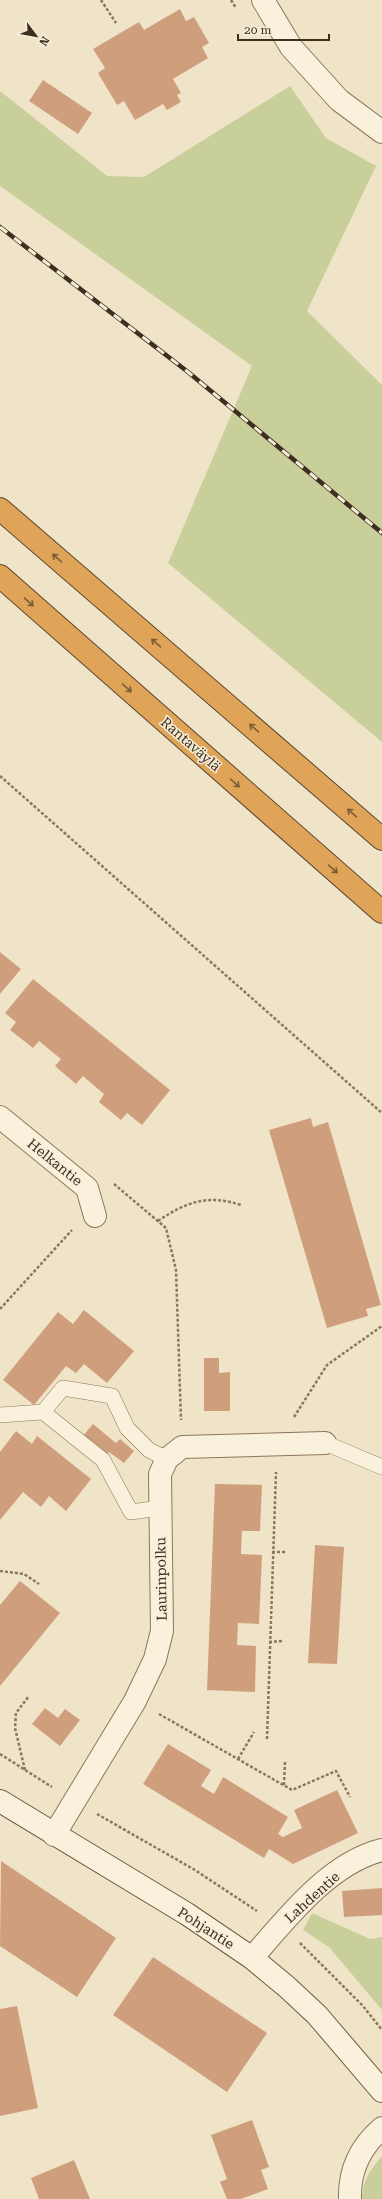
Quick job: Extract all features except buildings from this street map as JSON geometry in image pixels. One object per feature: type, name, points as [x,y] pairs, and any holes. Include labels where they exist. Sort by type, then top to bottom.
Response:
[{"type":"highway","points":[[0,508],[382,839]]},
{"type":"highway","name":"Rantaväylä","points":[[0,576],[382,912]]},
{"type":"street","points":[[263,0],[291,47],[339,100],[382,132]]},
{"type":"street","name":"Helkantie","points":[[0,1117],[87,1188],[94,1212]]},
{"type":"street","points":[[175,1453],[278,1444],[325,1443]]},
{"type":"street","name":"Laurinpolku","points":[[54,1835],[135,1701],[156,1659],[162,1631],[160,1474],[175,1453]]},
{"type":"street","name":"Pohjantie","points":[[0,1801],[187,1914],[252,1958],[287,1986],[317,2015],[382,2091]]},
{"type":"street","name":"Lahdentie","points":[[252,1958],[280,1926],[333,1875],[372,1852],[382,1850]]},
{"type":"street","points":[[350,2199],[350,2188],[355,2162],[382,2128]]},
{"type":"lane","points":[[43,1412],[63,1388],[112,1396],[127,1428],[149,1450],[175,1453]]},
{"type":"lane","points":[[0,1415],[43,1412],[103,1460],[132,1512],[160,1508]]},
{"type":"lane","points":[[325,1443],[382,1467]]},
{"type":"path","points":[[101,0],[116,23]]},
{"type":"path","points":[[0,776],[382,1113]]},
{"type":"path","points":[[113,1183],[166,1228],[176,1270],[175,1453]]},
{"type":"path","points":[[158,1221],[178,1207],[191,1202],[226,1200],[241,1205]]},
{"type":"path","points":[[0,1309],[94,1212]]},
{"type":"path","points":[[266,1739],[272,1552],[278,1444],[327,1365],[382,1326]]},
{"type":"path","points":[[272,1552],[285,1552]]},
{"type":"path","points":[[0,1571],[24,1574],[39,1584]]},
{"type":"path","points":[[269,1642],[282,1641]]},
{"type":"path","points":[[26,1770],[15,1728],[16,1713],[29,1696]]},
{"type":"path","points":[[135,1701],[292,1790],[336,1771],[350,1797]]},
{"type":"path","points":[[238,1759],[254,1732]]},
{"type":"path","points":[[0,1754],[75,1801],[195,1870],[280,1926],[304,1946],[363,2006],[382,2030]]},
{"type":"path","points":[[284,1785],[286,1762]]},
{"type":"green space","points":[[290,86],[326,138],[376,166],[307,311],[382,385],[382,742],[168,563],[252,366],[0,186],[0,91],[107,176],[144,177]]},
{"type":"green space","points":[[312,1913],[370,1939],[382,1937],[382,2010],[329,1947],[303,1930]]},
{"type":"green space","points":[[382,2156],[382,2199],[362,2199],[365,2181]]},
{"type":"railway","points":[[0,227],[188,372],[382,533]]}]
